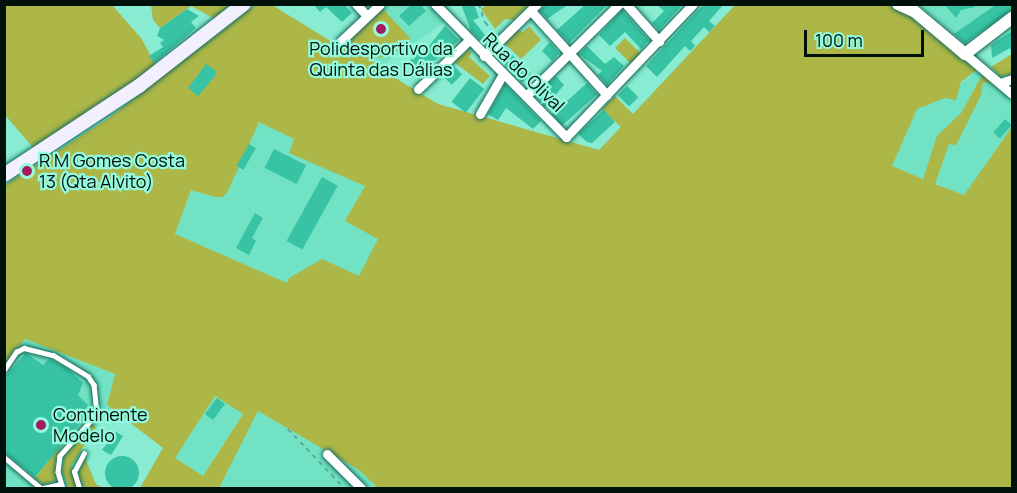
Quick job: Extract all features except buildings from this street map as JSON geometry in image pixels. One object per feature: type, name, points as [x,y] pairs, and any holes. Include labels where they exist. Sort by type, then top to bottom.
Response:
[{"type":"main road","points":[[4,176],[131,93],[244,4]]},
{"type":"street","points":[[356,4],[367,16]]},
{"type":"street","points":[[340,42],[380,4]]},
{"type":"street","name":"Rua do Olival","points":[[435,4],[468,41],[566,137],[607,95]]},
{"type":"street","points":[[526,96],[619,4]]},
{"type":"street","points":[[626,4],[659,41]]},
{"type":"street","points":[[484,56],[534,8],[569,54],[607,95],[693,4]]},
{"type":"street","points":[[898,4],[914,11],[1012,94]]},
{"type":"street","points":[[965,54],[1012,18]]},
{"type":"street","points":[[418,89],[468,41]]},
{"type":"street","points":[[480,114],[503,74]]},
{"type":"street","points":[[1000,83],[1012,79]]},
{"type":"street","points":[[327,454],[361,489]]},
{"type":"lane","points":[[4,370],[16,352],[24,348],[53,355],[88,376],[94,385],[98,410],[60,456],[62,486],[41,489],[4,457]]},
{"type":"lane","points":[[79,489],[74,472],[84,453]]},
{"type":"path","points":[[479,4],[485,22],[500,41]]},
{"type":"path","points":[[288,429],[344,489]]},
{"type":"shaded area","points":[[4,5],[112,5],[141,38],[157,67],[36,151],[5,115]]},
{"type":"shaded area","points":[[151,5],[236,5],[217,20],[191,6],[160,28],[153,20]]},
{"type":"shaded area","points":[[255,5],[272,5],[332,42],[345,43],[383,9],[411,39],[389,57],[371,58],[379,68],[438,104],[599,150],[621,127],[602,109],[615,96],[633,114],[735,5],[888,5],[910,14],[978,69],[961,82],[956,100],[945,98],[917,109],[892,166],[923,179],[937,136],[962,112],[983,73],[996,85],[983,82],[981,95],[956,145],[949,144],[935,184],[964,195],[1012,127],[1012,488],[378,488],[359,470],[258,411],[219,488],[140,488],[163,448],[107,405],[115,374],[25,339],[5,363],[5,185],[109,118]],"holes":[[[259,122],[294,139],[289,153],[365,186],[345,221],[378,239],[359,276],[322,259],[289,278],[287,283],[175,234],[191,190],[215,197],[223,197],[228,191]],[[215,396],[243,414],[203,476],[175,458]]]},
{"type":"shaded area","points":[[387,5],[428,5],[444,22],[379,68],[371,58],[389,57],[410,39],[383,9]]},
{"type":"shaded area","points":[[487,5],[529,5],[513,20],[505,19],[495,29],[481,9]]},
{"type":"shaded area","points":[[920,5],[1012,5],[1012,13],[966,44]]},
{"type":"shaded area","points":[[529,26],[541,40],[521,59],[504,43],[518,30],[523,32]]},
{"type":"shaded area","points":[[625,38],[642,55],[632,65],[615,48]]},
{"type":"shaded area","points":[[468,50],[472,52],[469,57],[490,76],[483,84],[454,62]]},
{"type":"shaded area","points":[[1012,54],[1012,75],[1000,76],[991,67]]},
{"type":"shaded area","points":[[978,69],[1012,100],[1012,127],[964,195],[891,166],[917,109],[945,98]]},
{"type":"shaded area","points":[[259,121],[294,139],[289,153],[366,186],[379,239],[359,276],[287,284],[175,234],[191,190],[215,197],[237,166]]},
{"type":"shaded area","points":[[25,339],[115,374],[107,405],[111,408],[81,447],[85,458],[80,465],[81,482],[86,488],[5,488],[5,363]]},
{"type":"shaded area","points":[[215,396],[243,414],[202,476],[175,458]]},
{"type":"shaded area","points":[[258,411],[359,470],[378,488],[219,488]]},
{"type":"shaded area","points":[[92,424],[96,427],[71,466],[76,488],[69,488],[62,471],[64,457]]},
{"type":"shaded area","points":[[63,442],[55,462],[56,480],[44,485],[35,478]]},
{"type":"shaded area","points":[[85,458],[96,484],[103,488],[86,488],[81,482],[78,473]]},
{"type":"place","name":"Polidesportivo da Quinta das Dálias","points":[[381,29]]},
{"type":"place","name":"R M Gomes Costa 13 (Qta Alvito)","points":[[27,171]]},
{"type":"place","name":"Continente Modelo","points":[[41,425]]}]
